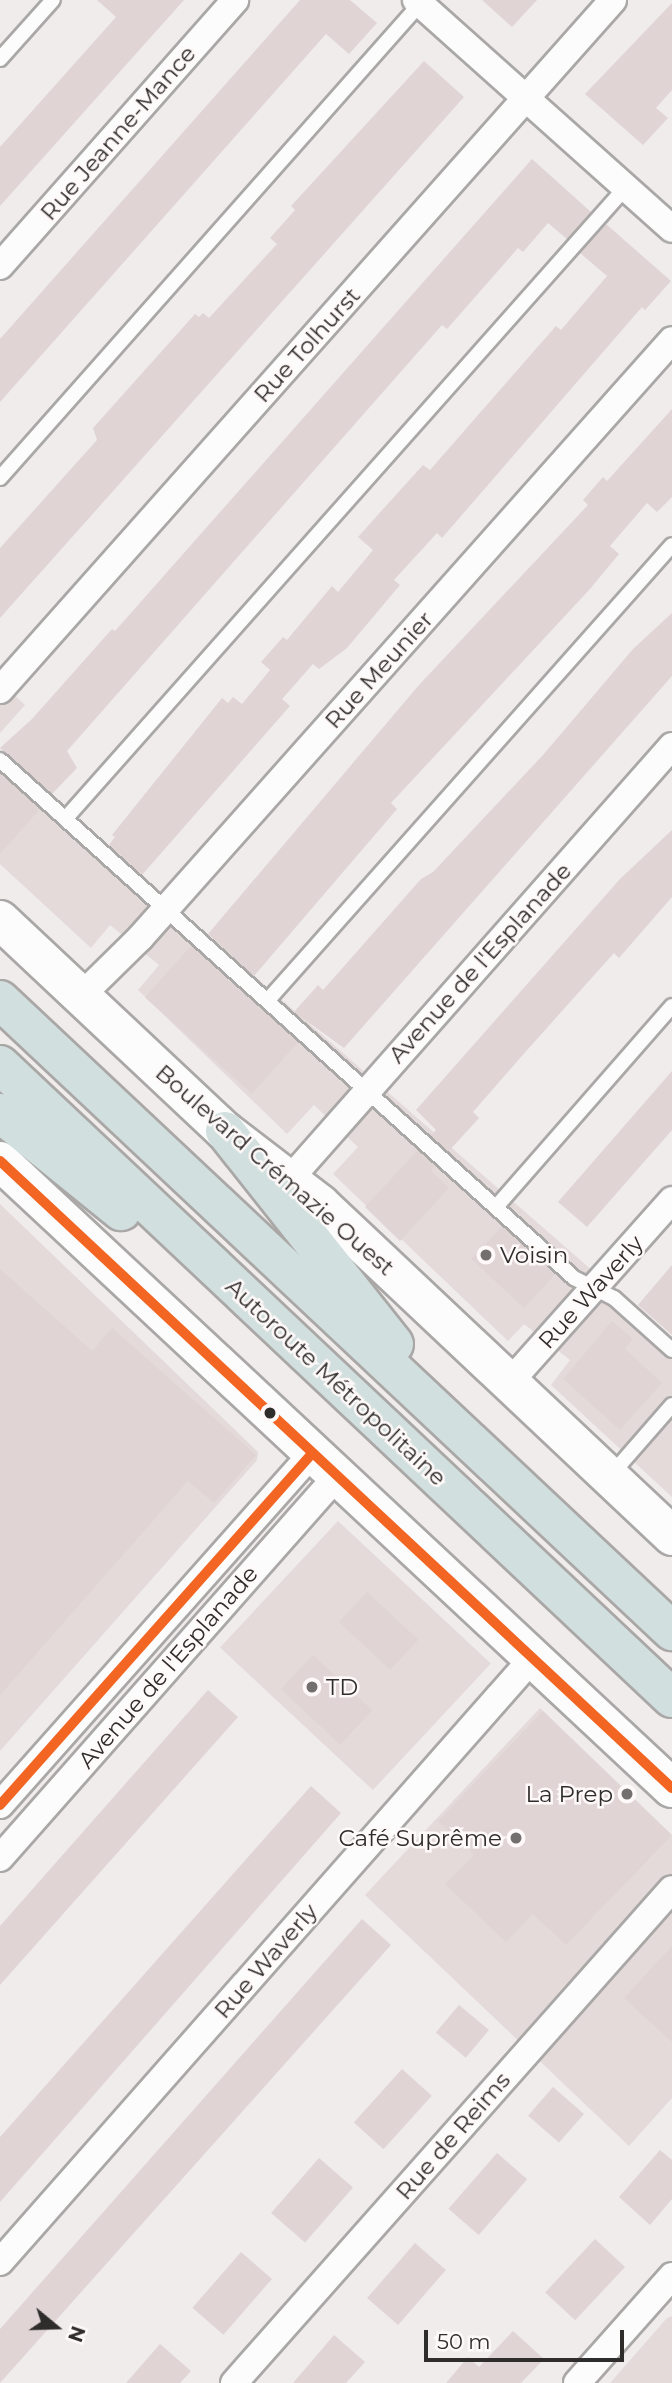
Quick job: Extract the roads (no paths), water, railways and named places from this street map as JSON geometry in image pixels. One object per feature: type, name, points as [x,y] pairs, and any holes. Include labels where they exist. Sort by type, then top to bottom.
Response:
[{"type":"highway","name":"Autoroute Métropolitaine","points":[[0,1000],[672,1631]]},
{"type":"highway","name":"Autoroute Métropolitaine","points":[[0,1065],[672,1698]]},
{"type":"highway","points":[[0,1113],[340,1387]]},
{"type":"highway","points":[[225,1131],[491,1462]]},
{"type":"main road","name":"Boulevard Crémazie Ouest","points":[[0,920],[225,1131],[329,1212],[672,1536]]},
{"type":"main road","points":[[0,1161],[531,1660],[672,1788]]},
{"type":"street","name":"Rue Jeanne-Mance","points":[[0,266],[235,0]]},
{"type":"street","name":"Rue Tolhurst","points":[[0,690],[613,0]]},
{"type":"street","points":[[418,2],[672,229]]},
{"type":"street","name":"Rue Meunier","points":[[81,996],[167,908],[672,340]]},
{"type":"street","name":"Avenue de l'Esplanade","points":[[289,1180],[672,746]]},
{"type":"street","name":"Rue Waverly","points":[[509,1383],[672,1200]]},
{"type":"street","name":"Avenue de l'Esplanade","points":[[0,1805],[325,1464]]},
{"type":"street","name":"Avenue de l'Esplanade","points":[[0,1858],[325,1464]]},
{"type":"street","name":"Rue Waverly","points":[[0,2262],[531,1660]]},
{"type":"street","name":"Rue de Reims","points":[[234,2383],[672,1889]]},
{"type":"street","points":[[577,2383],[671,2277]]},
{"type":"lane","points":[[0,59],[52,0]]},
{"type":"lane","points":[[0,478],[418,2]]},
{"type":"lane","points":[[65,818],[626,187]]},
{"type":"lane","points":[[268,1000],[672,545]]},
{"type":"lane","points":[[0,760],[575,1278],[614,1298],[672,1350]]},
{"type":"lane","points":[[496,1207],[672,1006]]},
{"type":"lane","points":[[610,1476],[672,1405]]},
{"type":"place","name":"Voisin","points":[[486,1255]]},
{"type":"place","name":"TD","points":[[312,1687]]},
{"type":"place","name":"La Prep","points":[[627,1794]]},
{"type":"place","name":"Café Suprême","points":[[516,1838]]}]
